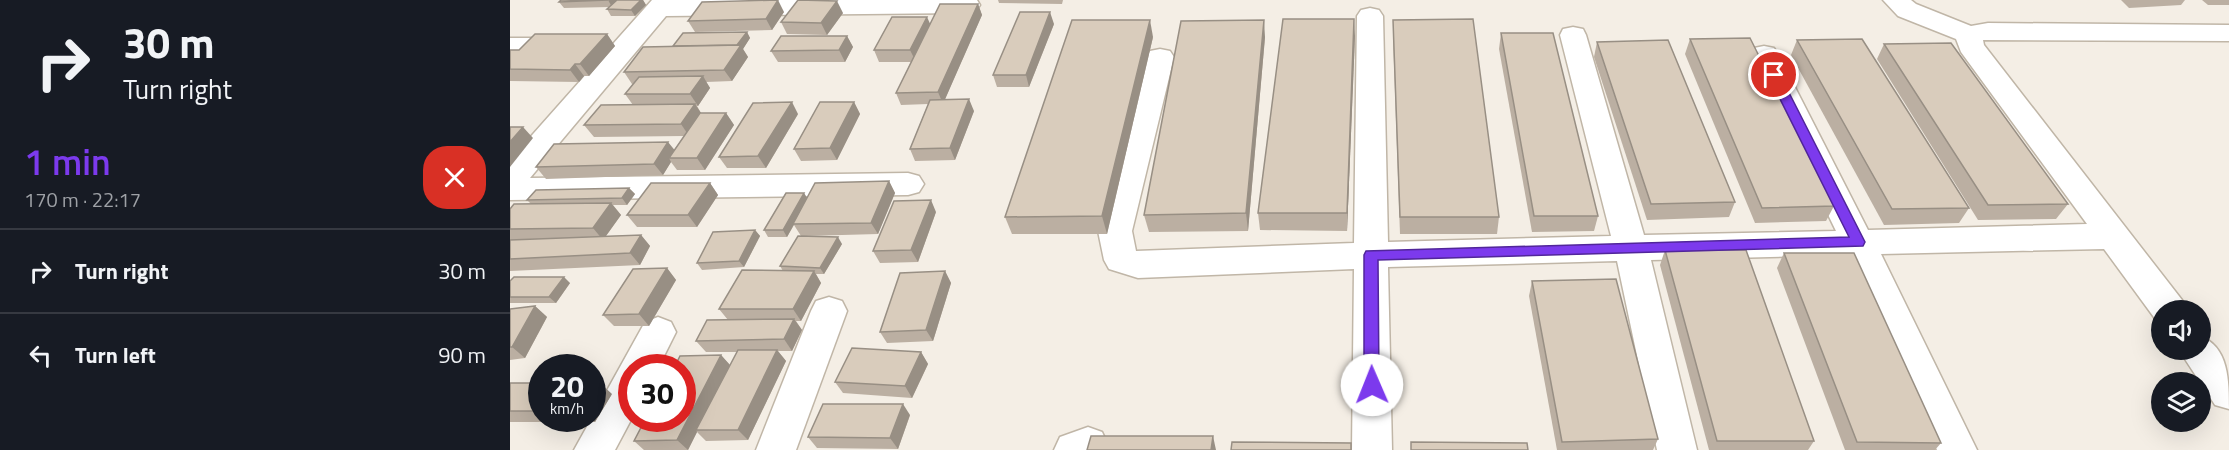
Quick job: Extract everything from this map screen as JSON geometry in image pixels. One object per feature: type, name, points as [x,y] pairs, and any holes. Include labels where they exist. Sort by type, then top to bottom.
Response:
[{"type":"street","points":[[1896,0],[1907,10],[1969,35],[1988,31],[2229,33]]},
{"type":"street","points":[[510,180],[663,4],[967,5]]},
{"type":"street","points":[[1370,16],[1372,450]]},
{"type":"street","points":[[1573,35],[1631,248],[1677,450]]},
{"type":"street","points":[[1969,35],[1971,46],[2162,300]]},
{"type":"street","points":[[510,46],[627,45]]},
{"type":"street","points":[[1764,54],[1858,242],[1957,450]]},
{"type":"street","points":[[1160,57],[1115,231],[1121,260],[1138,265],[1371,255],[2114,236]]},
{"type":"street","points":[[510,132],[552,132]]},
{"type":"street","points":[[510,189],[908,184]]},
{"type":"street","points":[[776,450],[829,311]]},
{"type":"street","points":[[646,354],[658,332]]},
{"type":"street","points":[[2205,360],[2229,393]]},
{"type":"street","points":[[594,450],[618,406]]},
{"type":"building","points":[[561,0],[608,0],[559,2]]},
{"type":"building","points":[[617,0],[641,0],[631,10],[607,9]]},
{"type":"building","points":[[778,0],[766,19],[688,21],[702,2]]},
{"type":"building","points":[[798,0],[837,1],[821,23],[781,22]]},
{"type":"building","points":[[940,4],[978,4],[938,92],[896,93]]},
{"type":"building","points":[[1020,12],[1050,12],[1026,75],[993,75]]},
{"type":"building","points":[[892,17],[927,17],[910,50],[874,50]]},
{"type":"building","points":[[1283,19],[1354,19],[1347,213],[1258,213]]},
{"type":"building","points":[[1473,19],[1499,217],[1400,217],[1393,20]]},
{"type":"building","points":[[1072,20],[1150,20],[1102,216],[1005,217]]},
{"type":"building","points":[[1264,20],[1246,213],[1144,215],[1181,21]]},
{"type":"building","points":[[747,32],[737,45],[673,46],[683,33]]},
{"type":"building","points":[[1501,33],[1553,33],[1598,216],[1534,216]]},
{"type":"building","points":[[535,34],[607,34],[580,64],[575,64],[570,70],[510,69],[510,50],[519,50]]},
{"type":"building","points":[[781,36],[847,36],[839,50],[771,51]]},
{"type":"building","points":[[1750,38],[1834,206],[1762,208],[1690,39]]},
{"type":"building","points":[[1862,39],[1969,208],[1892,209],[1797,40]]},
{"type":"building","points":[[1668,40],[1735,202],[1651,204],[1597,42]]},
{"type":"building","points":[[1951,43],[2068,204],[1988,205],[1884,44]]},
{"type":"building","points":[[741,45],[724,70],[624,72],[643,47]]},
{"type":"building","points":[[703,76],[690,94],[625,94],[639,77]]},
{"type":"building","points":[[969,99],[950,148],[910,149],[930,100]]},
{"type":"building","points":[[792,102],[758,156],[719,157],[753,103]]},
{"type":"building","points":[[820,102],[854,102],[830,148],[794,149]]},
{"type":"building","points":[[695,104],[681,124],[584,125],[601,105]]},
{"type":"building","points":[[700,113],[726,113],[697,158],[669,158]]},
{"type":"building","points":[[510,127],[523,127],[510,142]]},
{"type":"building","points":[[668,142],[654,164],[536,167],[554,144]]},
{"type":"building","points":[[889,181],[871,223],[793,224],[815,183]]},
{"type":"building","points":[[651,183],[710,183],[688,215],[627,215]]},
{"type":"building","points":[[629,188],[622,198],[527,200],[536,190]]},
{"type":"building","points":[[786,193],[804,193],[783,230],[764,230]]},
{"type":"building","points":[[931,200],[911,250],[873,251],[894,201]]},
{"type":"building","points":[[611,203],[593,228],[510,229],[510,209],[514,204]]},
{"type":"building","points":[[755,230],[739,261],[697,263],[713,232]]},
{"type":"building","points":[[641,235],[630,253],[510,259],[510,240]]},
{"type":"building","points":[[798,236],[838,237],[820,268],[780,266]]},
{"type":"building","points":[[1665,250],[1746,250],[1814,441],[1717,441]]},
{"type":"building","points":[[1784,253],[1854,253],[1941,443],[1857,442]]},
{"type":"building","points":[[667,268],[639,314],[603,315],[633,269]]},
{"type":"building","points":[[742,270],[814,271],[793,309],[719,309]]},
{"type":"building","points":[[945,271],[926,330],[880,332],[900,273]]},
{"type":"building","points":[[514,277],[564,277],[549,297],[510,297],[510,281]]},
{"type":"building","points":[[1616,279],[1658,439],[1562,442],[1532,281]]},
{"type":"building","points":[[535,306],[512,347],[510,347],[510,309]]},
{"type":"building","points":[[794,319],[784,339],[696,341],[707,320]]},
{"type":"building","points":[[852,348],[921,352],[905,386],[835,382]]},
{"type":"building","points":[[738,350],[777,350],[738,430],[696,430]]},
{"type":"building","points":[[721,355],[696,403],[696,356]]},
{"type":"building","points":[[510,383],[528,383],[528,411],[510,411]]},
{"type":"building","points":[[823,404],[903,404],[890,438],[808,437]]},
{"type":"building","points":[[639,432],[681,432],[677,440],[634,441]]},
{"type":"building","points":[[1091,436],[1213,436],[1211,450],[1087,450]]},
{"type":"building","points":[[1232,442],[1351,443],[1351,450],[1231,450]]},
{"type":"building","points":[[1411,442],[1527,443],[1528,450],[1411,450]]},
{"type":"route","points":[[1372,385],[1371,255],[1858,242],[1774,75]]}]
